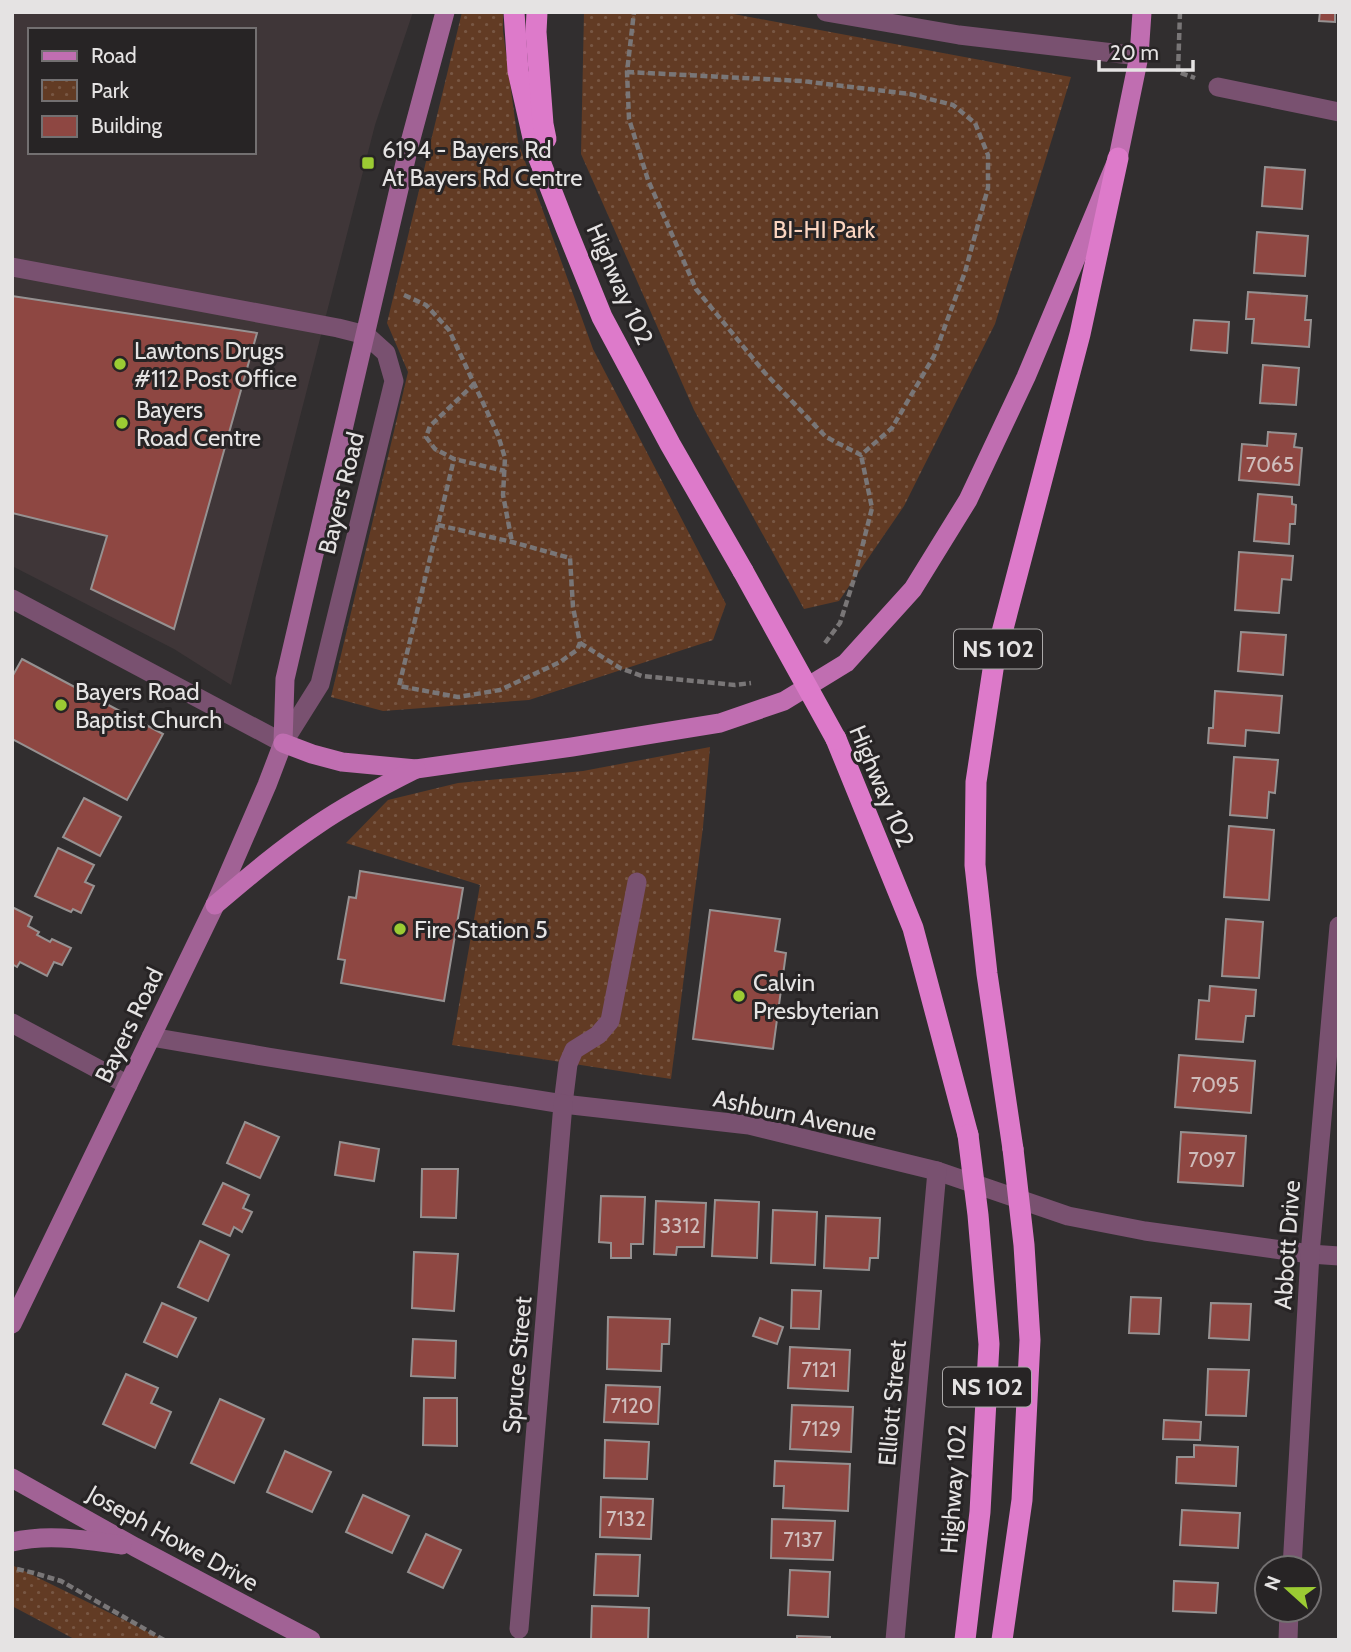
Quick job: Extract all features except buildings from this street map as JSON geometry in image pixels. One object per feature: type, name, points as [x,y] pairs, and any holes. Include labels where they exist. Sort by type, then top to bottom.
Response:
[{"type":"highway","name":"Highway 102","points":[[514,12],[518,71],[536,150],[603,317],[670,444],[836,739],[913,928],[968,1135],[989,1344],[979,1512],[965,1640]]},
{"type":"highway","name":"NS 102","points":[[537,12],[543,124],[566,229]]},
{"type":"highway","name":"NS 102","points":[[1002,1640],[1022,1500],[1030,1340],[1024,1245],[1013,1149],[987,974],[975,864],[975,782],[994,663],[1080,334],[1118,158]]},
{"type":"main road","name":"Bayers Road","points":[[12,1324],[215,905],[283,743],[285,679],[409,146],[445,12]]},
{"type":"main road","points":[[283,743],[342,762],[416,769],[572,747],[720,723],[784,701],[846,663],[913,589],[968,500],[1026,377],[1118,158],[1139,56],[1142,12]]},
{"type":"main road","points":[[215,905],[317,825],[363,796],[416,769]]},
{"type":"main road","name":"Joseph Howe Drive","points":[[12,1478],[311,1640]]},
{"type":"main road","points":[[12,1542],[29,1538],[71,1538],[135,1547]]},
{"type":"street","points":[[826,12],[959,35],[1139,56]]},
{"type":"street","points":[[1218,87],[1339,112]]},
{"type":"street","points":[[12,267],[366,335]]},
{"type":"street","name":"Bayers Road","points":[[283,743],[320,684],[394,381],[386,353],[366,335]]},
{"type":"street","points":[[12,599],[283,743]]},
{"type":"street","name":"Spruce Street","points":[[519,1629],[568,1063],[574,1050],[598,1035],[610,1021],[637,882]]},
{"type":"street","name":"Abbott Drive","points":[[1293,1554],[1310,1254],[1339,926]]},
{"type":"street","points":[[12,1023],[128,1085]]},
{"type":"street","name":"Ashburn Avenue","points":[[151,1037],[564,1104],[749,1125],[937,1171],[1068,1216],[1145,1231],[1339,1256]]},
{"type":"street","name":"Elliott Street","points":[[895,1640],[937,1171]]},
{"type":"path","points":[[627,72],[802,81],[911,94],[953,105],[975,123],[988,155],[988,188],[965,272],[934,356],[892,428],[861,455],[827,437],[765,373],[696,289],[648,180],[629,119],[627,72],[635,12]]},
{"type":"path","points":[[1178,72],[1180,12]]},
{"type":"path","points":[[404,295],[426,305],[449,330],[498,435],[505,458],[503,495],[512,542]]},
{"type":"path","points":[[475,383],[430,426],[426,437],[435,449],[454,459],[505,471]]},
{"type":"path","points":[[438,525],[570,558],[573,607],[580,643],[577,650],[560,662],[500,690],[458,697],[399,686],[438,525],[454,459]]},
{"type":"path","points":[[12,1569],[61,1581],[164,1640]]},
{"type":"shaded area","points":[[12,12],[413,12],[375,125],[231,685],[174,649],[12,566]]},
{"type":"green space","points":[[462,12],[503,12],[503,31],[518,142],[593,349],[726,604],[713,640],[529,700],[383,711],[331,697],[408,372],[387,323]]},
{"type":"green space","name":"BI-HI Park","points":[[584,12],[723,12],[1071,77],[995,324],[904,506],[839,601],[804,609],[694,410],[581,154]]},
{"type":"green space","points":[[710,747],[703,827],[671,1079],[452,1045],[480,885],[346,843],[388,800],[458,783],[583,771]]},
{"type":"green space","points":[[12,1565],[165,1640],[76,1640],[12,1606]]},
{"type":"place","name":"6194 - Bayers Rd At Bayers Rd Centre","points":[[368,163]]},
{"type":"place","name":"Lawtons Drugs #112 Post Office","points":[[120,364]]},
{"type":"place","name":"Bayers Road Centre","points":[[122,423]]},
{"type":"place","name":"Bayers Road Baptist Church","points":[[61,705]]},
{"type":"place","name":"Fire Station 5","points":[[400,929]]},
{"type":"place","name":"Calvin Presbyterian","points":[[739,996]]}]
